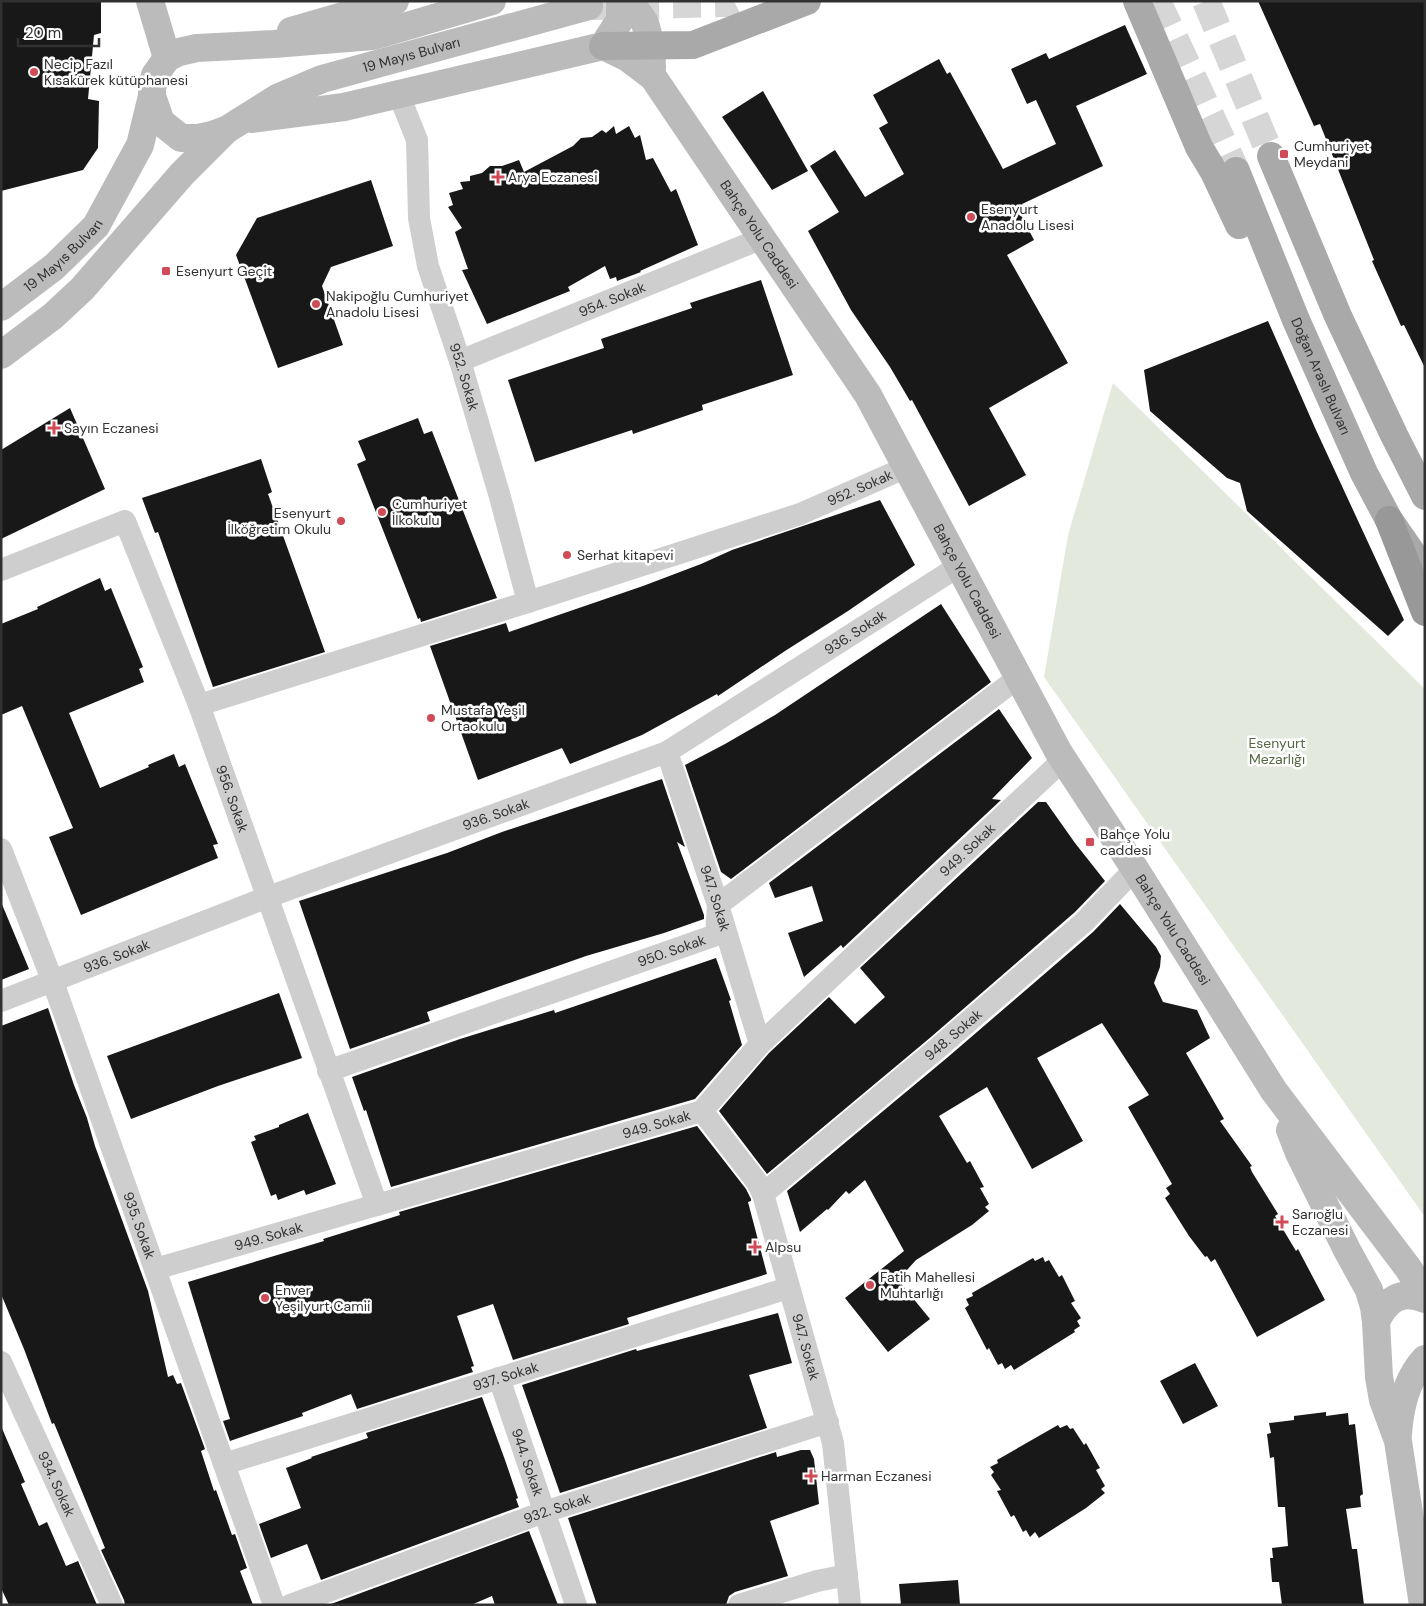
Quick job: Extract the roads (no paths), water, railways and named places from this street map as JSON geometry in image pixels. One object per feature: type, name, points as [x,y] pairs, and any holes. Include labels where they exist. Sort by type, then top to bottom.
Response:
[{"type":"highway","points":[[1389,520],[1425,612]]},
{"type":"main road","points":[[150,1],[167,58]]},
{"type":"main road","points":[[274,44],[293,29],[395,1]]},
{"type":"main road","name":"19 Mayıs Bulvarı","points":[[1,307],[54,267],[96,226],[140,145],[155,75],[167,58],[179,52],[197,48],[373,36],[492,1]]},
{"type":"main road","points":[[603,46],[620,20],[620,1]]},
{"type":"main road","name":"Bahçe Yolu Caddesi","points":[[630,1],[645,24],[650,45],[653,77]]},
{"type":"main road","points":[[152,96],[161,122],[181,138],[212,136],[234,125],[344,107],[603,46],[693,45],[807,1]]},
{"type":"main road","points":[[1137,1],[1199,147],[1214,172],[1257,264],[1296,320]]},
{"type":"main road","name":"19 Mayıs Bulvarı","points":[[1,355],[52,316],[82,289],[182,174],[234,125],[277,98],[322,79],[589,6]]},
{"type":"main road","name":"Bahçe Yolu Caddesi","points":[[603,46],[628,58],[653,77],[868,395],[1059,753],[1135,869],[1274,1091],[1408,1268],[1425,1295]]},
{"type":"main road","points":[[1271,156],[1338,316],[1425,496]]},
{"type":"main road","name":"Doğan Araslı Bulvarı","points":[[1236,171],[1296,320],[1364,473],[1389,520],[1425,572]]},
{"type":"main road","name":"Bahçe Yolu Caddesi","points":[[1274,1091],[1299,1153],[1368,1290],[1377,1334],[1379,1377],[1384,1400],[1398,1441],[1423,1605]]},
{"type":"main road","points":[[1377,1334],[1381,1311],[1391,1301],[1402,1296],[1414,1295],[1425,1299]]},
{"type":"main road","name":"Bahçe Yolu Caddesi","points":[[1377,1334],[1391,1354],[1425,1357]]},
{"type":"main road","name":"Bahçe Yolu Caddesi","points":[[1398,1441],[1403,1399],[1411,1378],[1425,1357]]},
{"type":"street","name":"952. Sokak","points":[[399,95],[417,140],[418,218],[428,266],[460,361],[500,497],[528,602]]},
{"type":"street","name":"954. Sokak","points":[[460,361],[763,238]]},
{"type":"street","name":"952. Sokak","points":[[199,705],[800,514],[907,467]]},
{"type":"street","name":"956. Sokak","points":[[1,570],[125,521],[199,705],[377,1205]]},
{"type":"street","name":"936. Sokak","points":[[1,1001],[268,897],[667,752],[959,566]]},
{"type":"street","points":[[718,905],[1018,677]]},
{"type":"street","name":"947. Sokak","points":[[667,752],[718,905],[760,1044]]},
{"type":"street","name":"949. Sokak","points":[[155,1269],[702,1111],[760,1044],[1064,759]]},
{"type":"street","name":"935. Sokak","points":[[1,849],[53,982],[274,1605]]},
{"type":"street","name":"948. Sokak","points":[[763,1194],[940,1047],[1077,928],[1135,869]]},
{"type":"street","name":"950. Sokak","points":[[328,1071],[716,934],[718,905]]},
{"type":"street","name":"947. Sokak","points":[[702,1111],[757,1182],[763,1194],[833,1443],[850,1605]]},
{"type":"street","name":"937. Sokak","points":[[224,1464],[788,1288]]},
{"type":"street","name":"934. Sokak","points":[[1,1362],[112,1605]]},
{"type":"street","name":"944. Sokak","points":[[498,1378],[576,1605]]},
{"type":"street","name":"932. Sokak","points":[[290,1605],[544,1512],[828,1422]]},
{"type":"street","points":[[739,1605],[817,1581],[847,1576]]},
{"type":"tunnel","points":[[589,6],[730,3],[734,1]]},
{"type":"tunnel","points":[[1157,1],[1236,171]]},
{"type":"tunnel","points":[[1206,1],[1271,156]]},
{"type":"place","name":"Necip Fazıl Kısakürek kütüphanesi","points":[[34,72]]},
{"type":"place","name":"Cumhuriyet Meydani","points":[[1284,154]]},
{"type":"place","name":"Arya Eczanesi","points":[[498,177]]},
{"type":"place","name":"Esenyurt Anadolu Lisesi","points":[[971,217]]},
{"type":"place","name":"Esenyurt Geçit","points":[[166,271]]},
{"type":"place","name":"Nakipoğlu Cumhuriyet Anadolu Lisesi","points":[[316,304]]},
{"type":"place","name":"Sayın Eczanesi","points":[[54,428]]},
{"type":"place","name":"Cumhuriyet İlkokulu","points":[[382,512]]},
{"type":"place","name":"Esenyurt İlköğretim Okulu","points":[[341,521]]},
{"type":"place","name":"Serhat kitapevi","points":[[567,555]]},
{"type":"place","name":"Mustafa Yeşil Ortaokulu","points":[[431,718]]},
{"type":"place","name":"Bahçe Yolu caddesi","points":[[1090,842]]},
{"type":"place","name":"Sarıoğlu Eczanesi","points":[[1282,1222]]},
{"type":"place","name":"Alpsu","points":[[755,1247]]},
{"type":"place","name":"Fatih Mahellesi Muhtarlığı","points":[[870,1285]]},
{"type":"place","name":"Enver Yeşilyurt Camii","points":[[265,1298]]},
{"type":"place","name":"Harman Eczanesi","points":[[811,1476]]},
{"type":"park label","name":"Esenyurt Mezarlığı","points":[[1277,752]]}]
